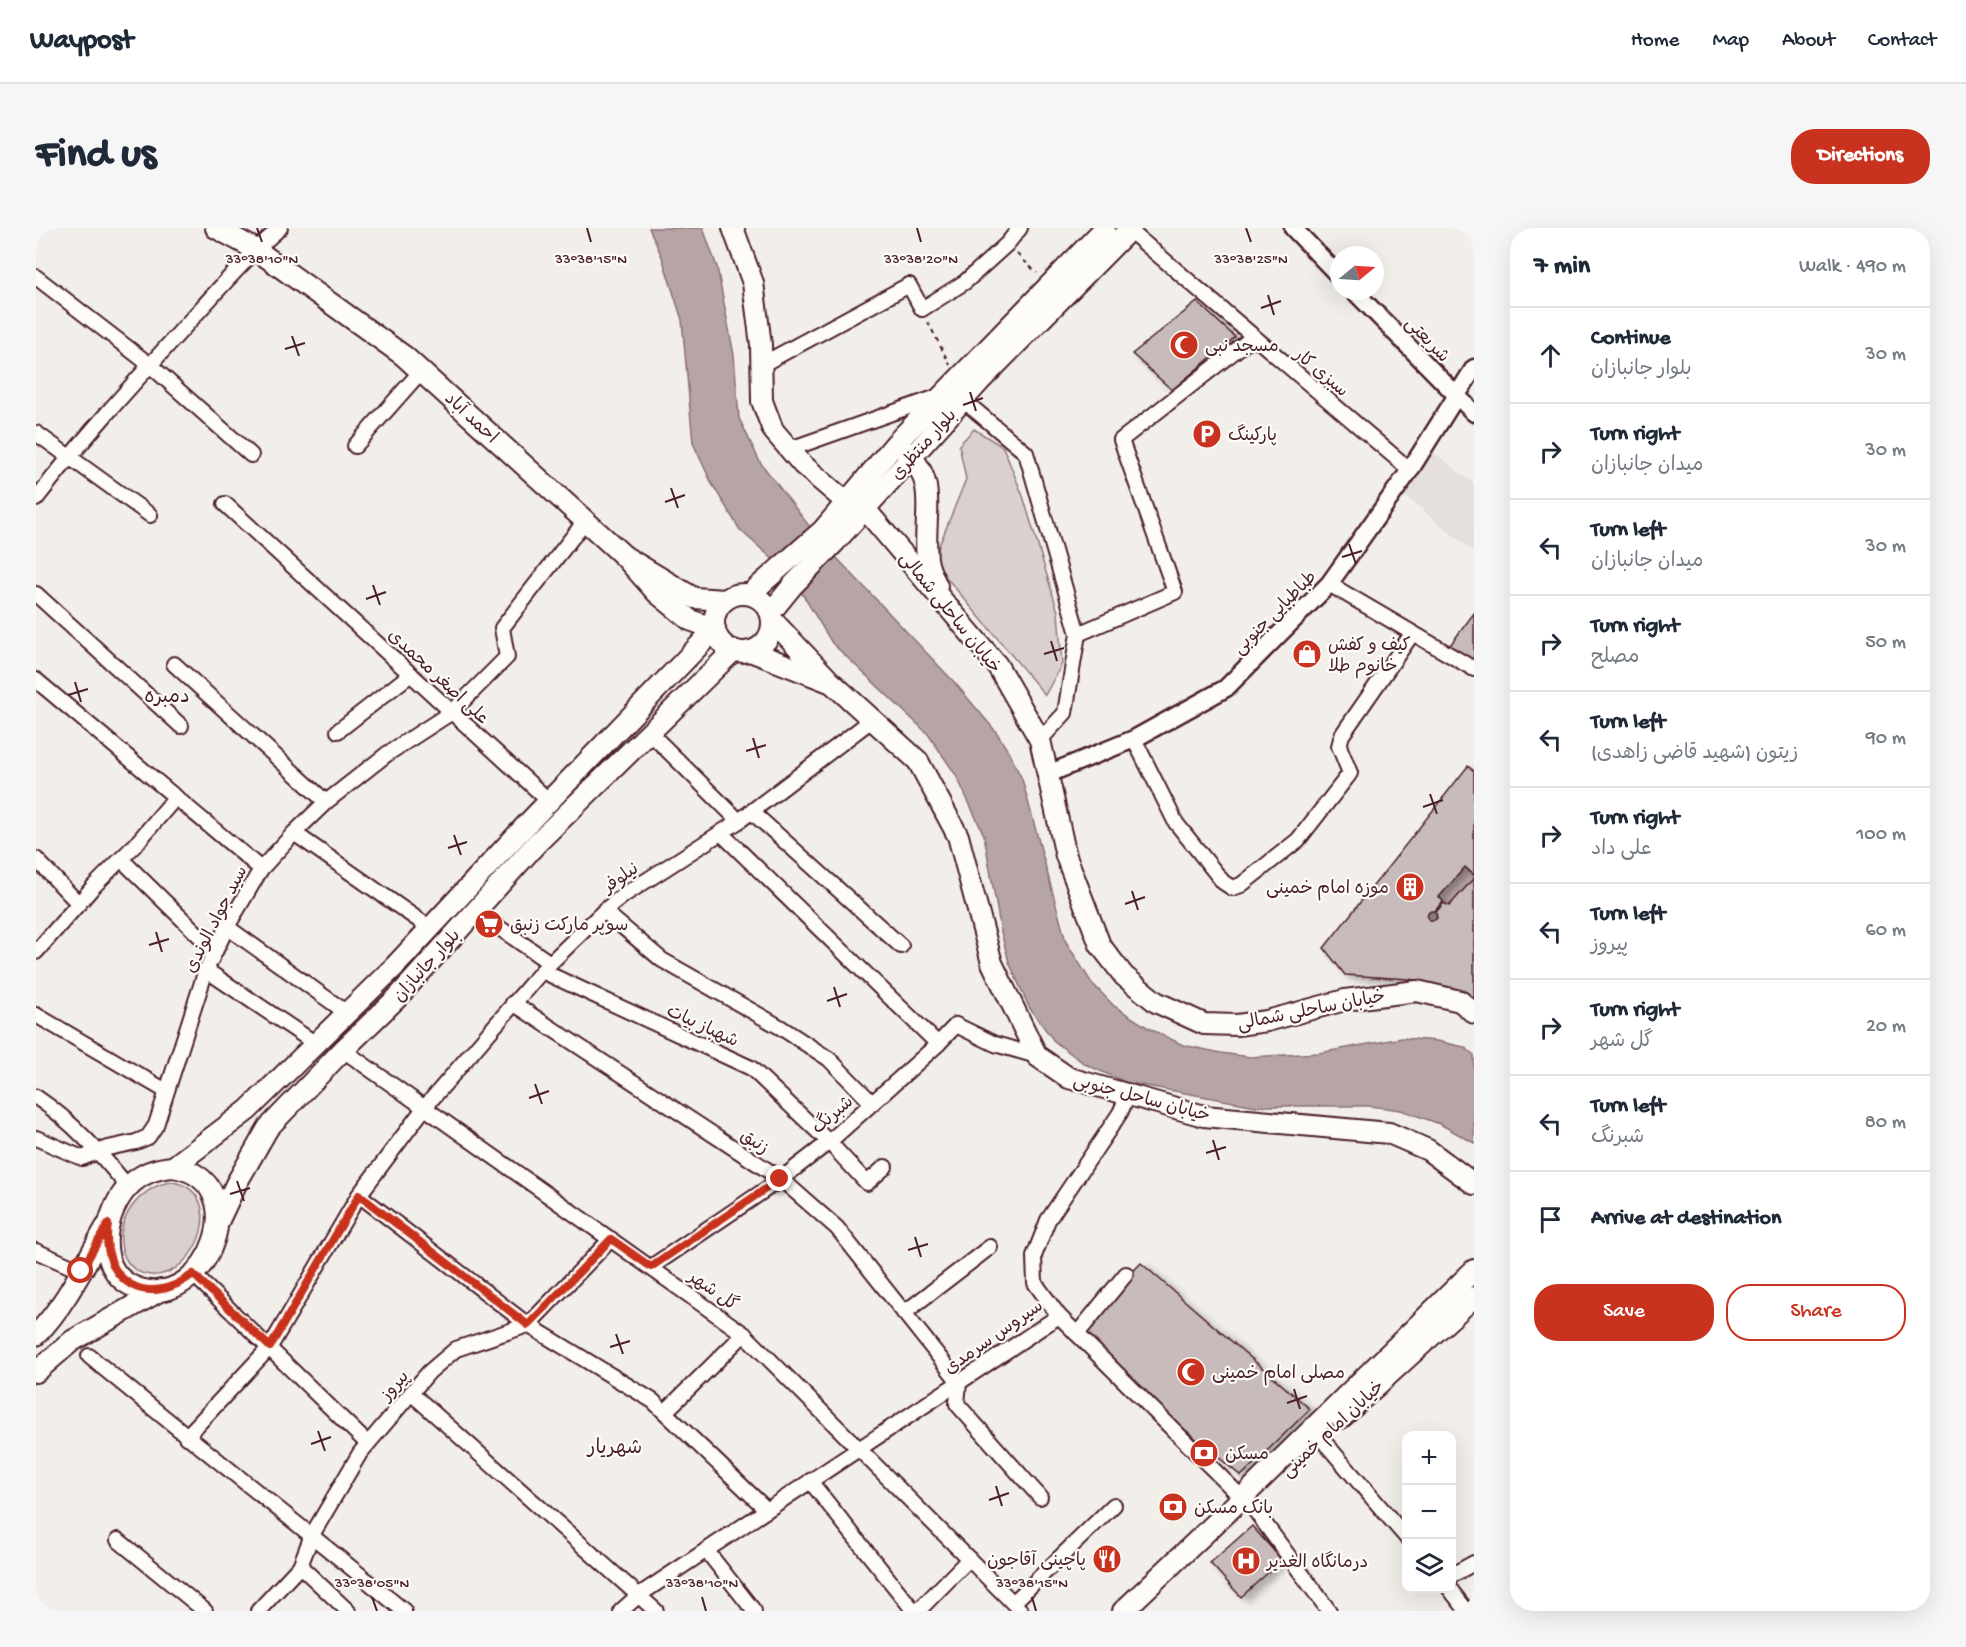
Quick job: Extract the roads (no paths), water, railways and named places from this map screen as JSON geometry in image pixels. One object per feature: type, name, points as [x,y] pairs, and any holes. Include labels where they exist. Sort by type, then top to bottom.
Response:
[{"type":"main road","name":"احمد آباد","points":[[216,228],[255,249],[422,370],[624,556],[694,598],[725,600]]},
{"type":"main road","points":[[733,228],[753,283],[761,345],[762,401],[773,430],[803,465],[846,502]]},
{"type":"main road","name":"بلوار منتظری","points":[[772,616],[829,536],[846,502],[896,443],[1105,228]]},
{"type":"main road","name":"بلوار منتظری","points":[[750,594],[865,509],[963,399],[1130,229]]},
{"type":"main road","points":[[896,443],[912,456],[923,471],[927,485],[927,561],[941,597]]},
{"type":"main road","name":"خیابان ساحلی شمالی","points":[[865,509],[997,665],[1040,740],[1066,856],[1100,945],[1124,976],[1155,1002],[1204,1024],[1237,1025],[1268,1021],[1345,1000],[1416,991],[1460,1001],[1474,1013]]},
{"type":"main road","points":[[624,556],[657,593],[690,620],[715,629]]},
{"type":"main road","points":[[772,616],[769,636],[764,643],[742,651],[719,638],[715,629],[716,613],[725,600],[741,594],[750,594],[763,601],[772,616],[832,683]]},
{"type":"main road","name":"بلوار جانبازان","points":[[173,1167],[248,1110],[316,1044],[715,629]]},
{"type":"main road","name":"بلوار جانبازان","points":[[218,1222],[236,1184],[268,1128],[398,997],[537,843],[650,733],[742,651]]},
{"type":"main road","name":"خیابان ساحل جنوبی","points":[[742,651],[832,683],[918,761],[958,836],[992,963],[1037,1056],[1069,1078],[1204,1116],[1389,1133],[1428,1150],[1474,1184]]},
{"type":"main road","points":[[36,1335],[47,1325],[81,1271],[108,1224],[117,1202],[140,1176],[151,1171],[173,1167],[194,1173],[210,1188],[215,1199],[218,1222],[213,1245],[193,1274],[72,1341],[36,1372]]},
{"type":"main road","points":[[108,1224],[109,1259],[121,1278],[140,1289],[163,1290]]},
{"type":"main road","name":"خیابان امام خمینی","points":[[1140,1611],[1474,1270]]},
{"type":"main road","name":"خیابان امام خمینی","points":[[1123,1611],[1474,1297]]},
{"type":"street","points":[[36,499],[69,457],[150,365],[255,249],[280,228]]},
{"type":"street","points":[[761,365],[909,285],[922,309],[965,282],[1007,244],[1020,228]]},
{"type":"street","points":[[1293,228],[1330,267]]},
{"type":"street","name":"سبزی کار","points":[[1130,229],[1410,470]]},
{"type":"street","points":[[36,277],[150,365],[251,454]]},
{"type":"street","name":"شریعتی","points":[[1363,300],[1474,413]]},
{"type":"street","points":[[1078,634],[1175,592],[1121,440],[1253,337]]},
{"type":"street","name":"طباطبایی جنوبی","points":[[1048,774],[1134,739],[1226,688],[1329,584],[1410,470],[1474,368]]},
{"type":"street","points":[[355,446],[422,370]]},
{"type":"street","points":[[790,449],[941,396]]},
{"type":"street","points":[[963,399],[1026,453],[1078,634],[1065,713],[1040,740]]},
{"type":"street","points":[[36,433],[150,515]]},
{"type":"street","name":"علی اصغر محمدی","points":[[225,504],[549,801]]},
{"type":"street","name":"سید جواد الوندی","points":[[99,1151],[148,1137],[156,1125],[206,970],[227,927],[261,869],[326,802],[387,754],[452,712],[507,657],[502,628],[585,521]]},
{"type":"street","points":[[1329,584],[1474,669]]},
{"type":"street","points":[[36,594],[181,726]]},
{"type":"street","points":[[1134,739],[1176,823],[1222,882],[1232,888],[1241,885],[1298,840],[1348,776],[1350,773],[1339,746],[1342,735],[1412,634]]},
{"type":"street","points":[[174,664],[326,802]]},
{"type":"street","points":[[338,731],[411,674]]},
{"type":"street","points":[[36,680],[261,869]]},
{"type":"street","name":"نیلوفر","points":[[186,1437],[270,1347],[359,1195],[426,1107],[546,967],[604,911],[645,881],[722,834],[873,719]]},
{"type":"street","points":[[650,733],[739,821]]},
{"type":"street","points":[[36,952],[176,797]]},
{"type":"street","points":[[752,812],[901,946]]},
{"type":"street","points":[[294,833],[430,928]]},
{"type":"street","points":[[722,834],[938,1044]]},
{"type":"street","points":[[36,859],[79,904]]},
{"type":"street","points":[[121,859],[215,951]]},
{"type":"street","name":"شهباز بیات","points":[[475,911],[546,967],[751,1068],[829,1142],[867,1183],[885,1167]]},
{"type":"street","points":[[604,911],[662,960],[780,1027],[829,1059],[872,1103]]},
{"type":"street","points":[[227,927],[347,1013]]},
{"type":"street","points":[[206,970],[316,1044]]},
{"type":"street","name":"زنبق","points":[[513,1003],[780,1179],[837,1228],[959,1382]]},
{"type":"street","points":[[36,1016],[166,1091]]},
{"type":"street","name":"شبرنگ","points":[[651,1267],[780,1179],[829,1142],[956,1025],[995,1044],[1037,1056]]},
{"type":"street","name":"گل شهر","points":[[343,1050],[744,1334],[1017,1607]]},
{"type":"street","name":"سیروس سرمدی","points":[[621,1611],[639,1595],[1059,1316],[1035,1283],[1034,1256],[1048,1220],[1120,1113],[1128,1095]]},
{"type":"street","points":[[36,1097],[62,1114],[99,1151],[128,1187]]},
{"type":"street","points":[[36,1138],[82,1158],[99,1151]]},
{"type":"street","points":[[359,1195],[528,1325],[653,1401],[767,1510]]},
{"type":"street","name":"پیروز","points":[[258,1611],[300,1566],[312,1535],[367,1443],[429,1372],[456,1348],[528,1325],[611,1239]]},
{"type":"street","points":[[904,1313],[990,1247]]},
{"type":"street","points":[[36,1251],[81,1271]]},
{"type":"street","points":[[193,1274],[367,1443]]},
{"type":"street","points":[[1077,1334],[1126,1274]]},
{"type":"street","points":[[1059,1316],[1247,1501],[1326,1610]]},
{"type":"street","points":[[665,1412],[744,1334]]},
{"type":"street","points":[[89,1356],[186,1437],[312,1535],[404,1611]]},
{"type":"street","points":[[959,1382],[957,1404],[1040,1497]]},
{"type":"street","points":[[411,1393],[656,1611]]},
{"type":"street","points":[[1320,1437],[1402,1531]]},
{"type":"street","points":[[810,1481],[916,1611],[969,1559]]},
{"type":"street","points":[[1017,1607],[1114,1504]]},
{"type":"street","points":[[118,1540],[205,1611]]},
{"type":"street","points":[[706,1550],[754,1611]]},
{"type":"street","points":[[1456,1573],[1474,1563]]},
{"type":"street","points":[[300,1566],[348,1611]]},
{"type":"street","points":[[1453,1593],[1467,1611]]},
{"type":"place","name":"مسجد نبی","points":[[1184,345]]},
{"type":"place","name":"پارکینگ","points":[[1207,434]]},
{"type":"place","name":"کیف و کفش خانوم طلا","points":[[1307,654]]},
{"type":"place","name":"موزه امام خمینی","points":[[1410,887]]},
{"type":"place","name":"سوپر مارکت زنبق","points":[[489,924]]},
{"type":"place","name":"مصلی امام خمینی","points":[[1191,1372]]},
{"type":"place","name":"مسکن","points":[[1204,1453]]},
{"type":"place","name":"بانک مسکن","points":[[1173,1507]]},
{"type":"place","name":"پاچینی آقاجون","points":[[1107,1559]]},
{"type":"place","name":"درمانگاه الغدیر","points":[[1246,1561]]},
{"type":"district","name":"دمبره","points":[[167,695]]},
{"type":"district","name":"شهریار","points":[[615,1446]]}]
